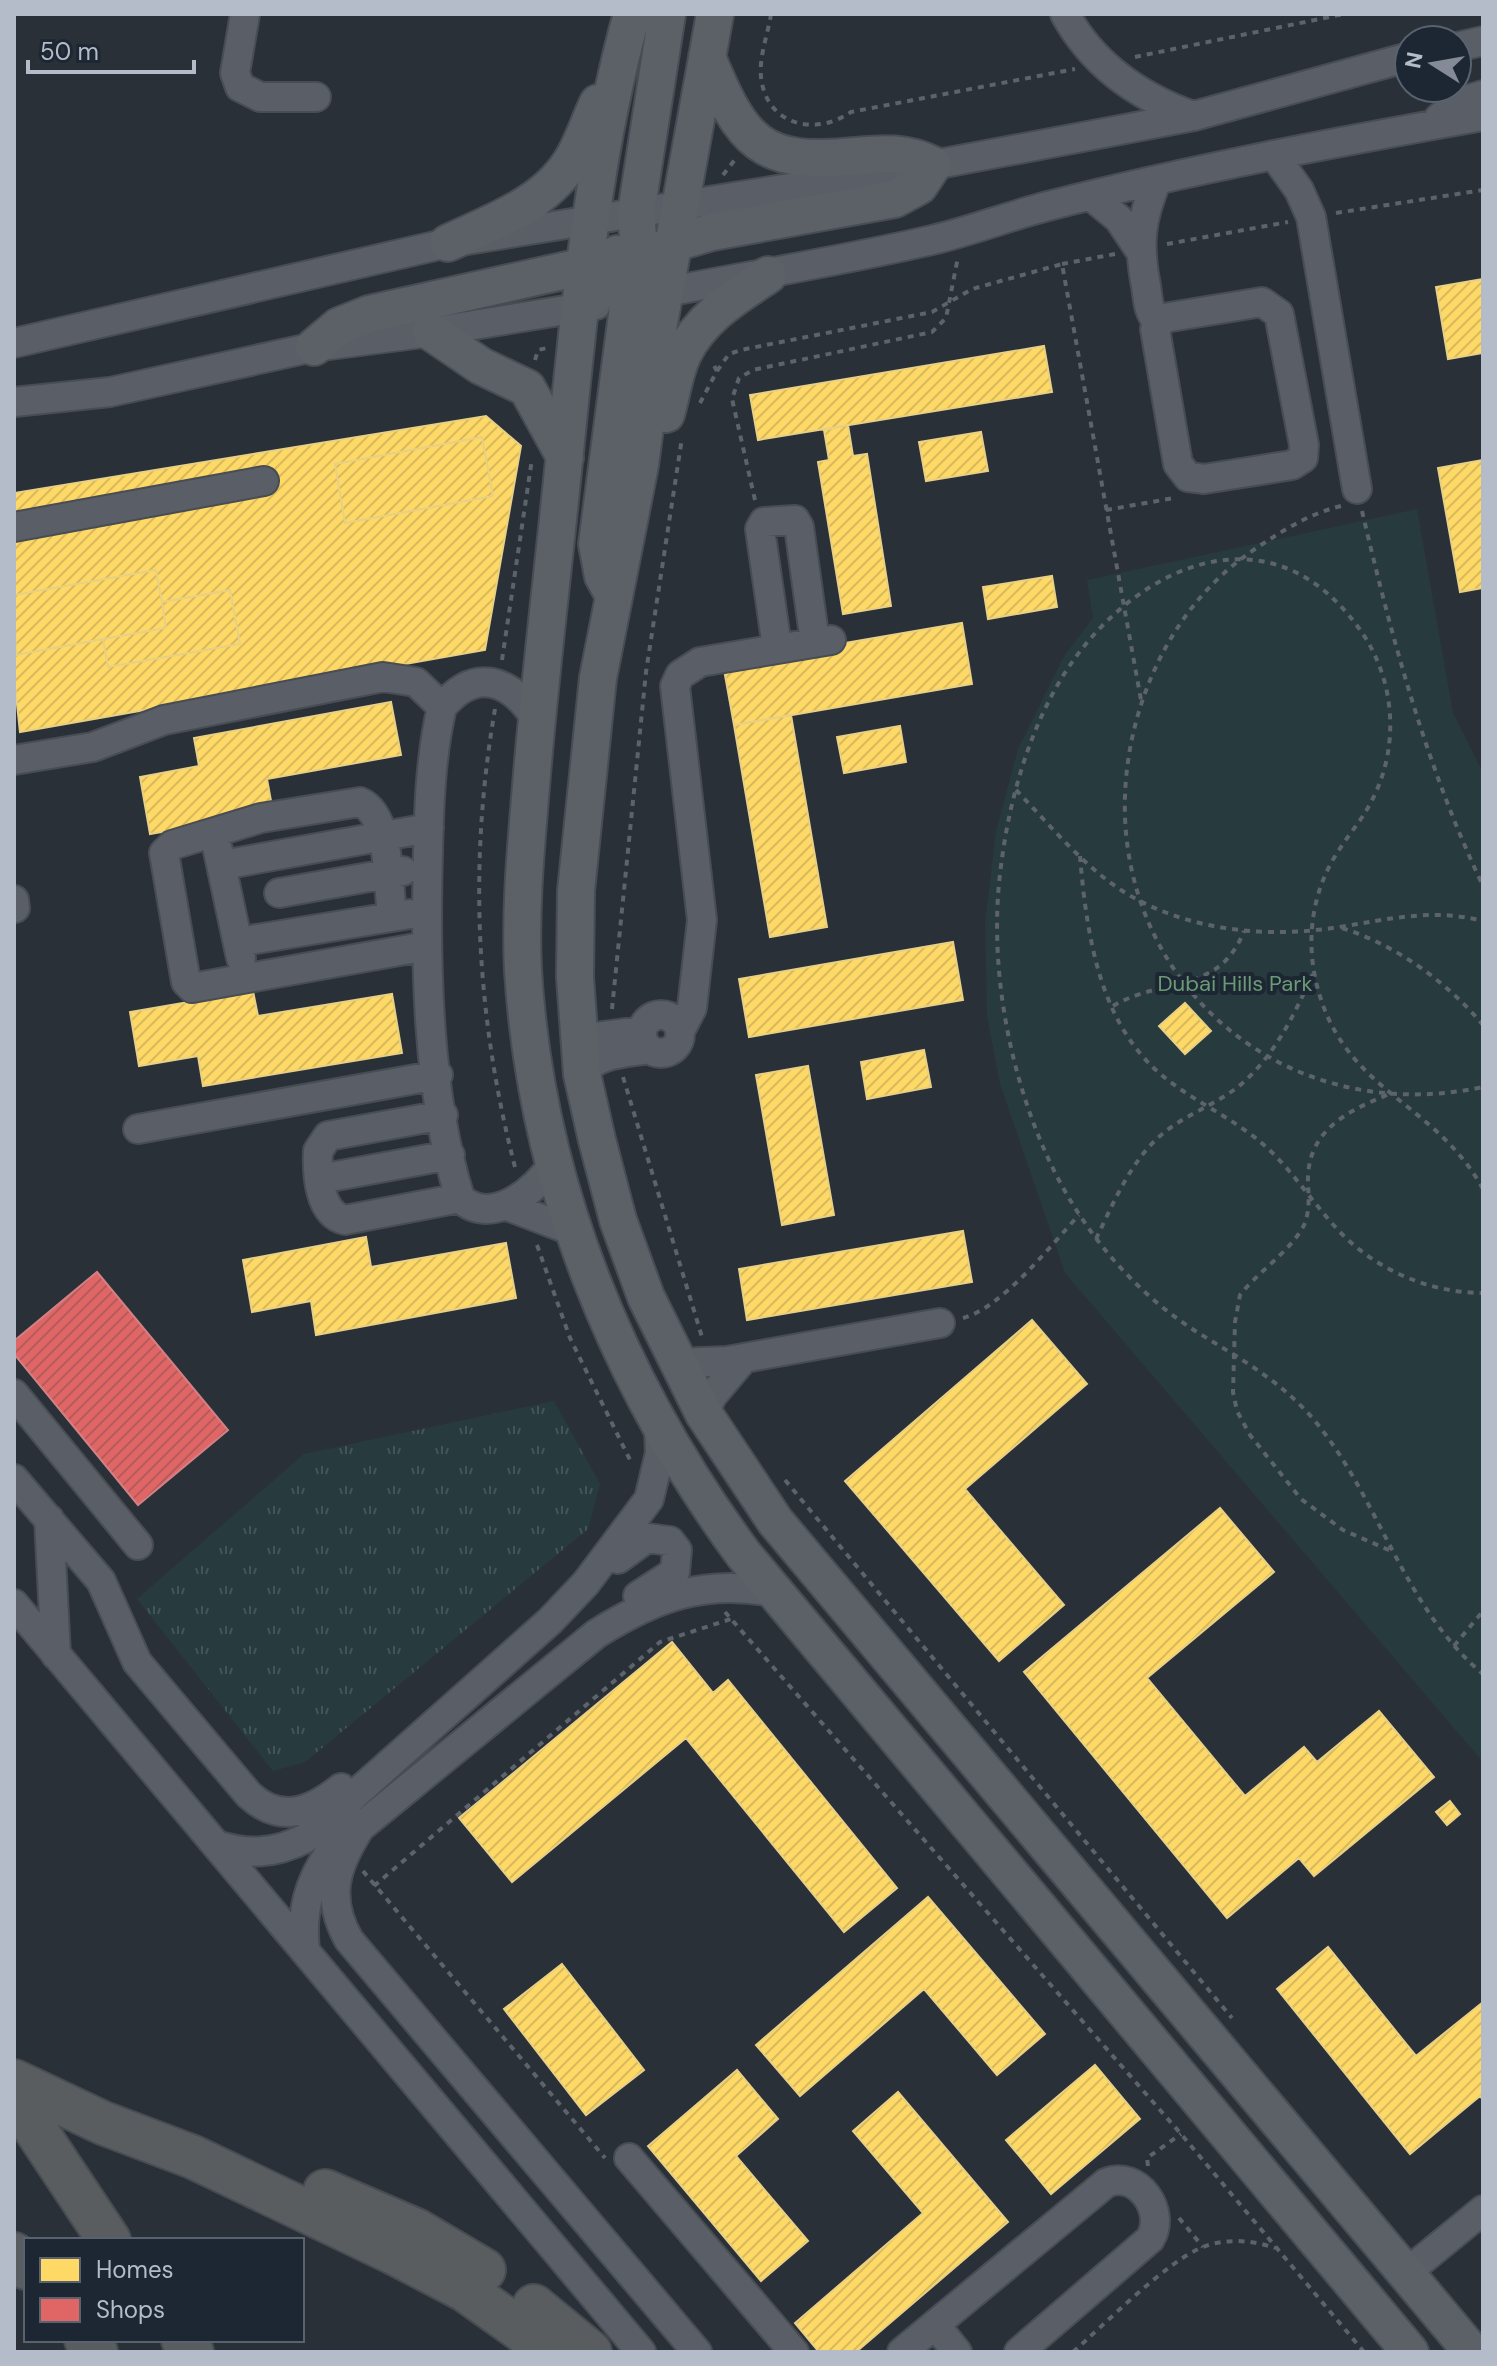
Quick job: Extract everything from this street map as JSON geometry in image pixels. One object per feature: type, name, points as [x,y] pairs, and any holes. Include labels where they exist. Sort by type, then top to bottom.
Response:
[{"type":"highway","points":[[14,2081],[103,2123],[193,2157],[465,2290],[552,2352]]},
{"type":"highway","points":[[14,2097],[108,2238]]},
{"type":"highway","points":[[193,2157],[264,2169],[357,2203],[418,2231],[508,2286],[590,2352]]},
{"type":"main road","points":[[613,593],[603,576],[597,544],[631,257],[667,14]]},
{"type":"main road","points":[[715,14],[680,206],[580,307],[536,719],[522,892],[523,969],[529,1035],[554,1162],[573,1231],[609,1325],[659,1428],[715,1515],[773,1592],[1410,2352]]},
{"type":"main road","points":[[627,30],[592,221],[665,292],[640,465],[613,593],[584,786],[576,891],[575,977],[581,1056],[618,1220],[646,1297],[694,1362],[704,1414],[775,1521],[1472,2352]]},
{"type":"main road","points":[[448,243],[529,204],[563,174],[575,155],[627,30]]},
{"type":"main road","points":[[314,347],[339,326],[369,314],[631,257],[712,232],[895,199],[919,186],[933,165],[920,158],[891,153],[820,160],[777,153],[741,128],[729,110],[707,57]]},
{"type":"main road","points":[[640,465],[662,425],[676,374],[695,333],[722,306],[768,275]]},
{"type":"main road","points":[[431,332],[481,366],[527,388],[565,457]]},
{"type":"street","points":[[245,14],[235,73],[240,87],[260,97],[316,97]]},
{"type":"street","points":[[1068,18],[1103,64],[1145,96],[1194,116]]},
{"type":"street","points":[[680,206],[933,165],[1194,116],[1393,61]]},
{"type":"street","points":[[1433,125],[1460,102],[1483,95]]},
{"type":"street","points":[[631,257],[665,292],[768,275],[963,231],[1157,180],[1321,145],[1483,116]]},
{"type":"street","points":[[1321,145],[1310,213],[1358,495]]},
{"type":"street","points":[[1274,155],[1310,213]]},
{"type":"street","points":[[1157,180],[1145,214],[1139,249],[1150,310],[1158,322]]},
{"type":"street","points":[[1091,196],[1119,219],[1139,249]]},
{"type":"street","points":[[14,343],[448,243],[592,221]]},
{"type":"street","points":[[1262,302],[1275,308],[1282,329],[1304,445],[1303,458],[1292,465],[1204,479],[1188,477],[1178,464],[1154,336],[1158,322],[1170,316],[1262,302]]},
{"type":"street","points":[[14,402],[110,392],[314,347],[431,332],[580,307]]},
{"type":"street","points":[[14,527],[264,481]]},
{"type":"street","points":[[659,1031],[581,1056],[588,1065],[617,1055],[659,1031],[692,1008],[702,920],[675,686],[680,675],[700,662],[823,641],[798,523],[788,518],[761,525],[777,647]]},
{"type":"street","points":[[14,760],[93,747],[164,720],[383,677],[416,682],[442,707]]},
{"type":"street","points":[[536,719],[514,691],[491,683],[467,685],[442,707],[429,828],[427,946],[443,1115],[460,1198],[472,1207],[505,1205],[573,1231]]},
{"type":"street","points":[[392,916],[383,834],[375,810],[352,801],[243,825],[172,845],[163,859],[186,982],[197,989],[427,946]]},
{"type":"street","points":[[243,825],[242,847],[252,859]]},
{"type":"street","points":[[222,865],[429,828]]},
{"type":"street","points":[[202,837],[216,845],[245,978]]},
{"type":"street","points":[[279,893],[428,866]]},
{"type":"street","points":[[238,942],[426,911]]},
{"type":"street","points":[[138,1129],[438,1075]]},
{"type":"street","points":[[443,1115],[328,1136],[318,1151],[325,1203],[332,1215],[345,1220],[460,1198]]},
{"type":"street","points":[[336,1176],[450,1155]]},
{"type":"street","points":[[505,1205],[535,1187],[554,1162]]},
{"type":"street","points":[[694,1362],[744,1358],[940,1323]]},
{"type":"street","points":[[704,1414],[712,1396],[744,1358]]},
{"type":"street","points":[[14,1394],[138,1545]]},
{"type":"street","points":[[216,1845],[254,1853],[292,1845],[319,1828],[550,1621],[586,1583],[649,1499],[660,1453],[659,1428]]},
{"type":"street","points":[[14,1479],[109,1594],[123,1635],[137,1662],[260,1804],[286,1813],[310,1810],[378,1758],[416,1741]]},
{"type":"street","points":[[49,1519],[56,1655]]},
{"type":"street","points":[[305,1950],[304,1909],[317,1870],[330,1852],[617,1621],[638,1595],[675,1572],[679,1561],[677,1550],[670,1541],[647,1538],[586,1583]]},
{"type":"street","points":[[617,1621],[681,1593],[711,1586],[743,1586],[773,1592]]},
{"type":"street","points":[[14,1604],[641,2352]]},
{"type":"street","points":[[363,1823],[336,1877],[336,1916],[349,1940],[697,2352]]},
{"type":"street","points":[[619,2160],[794,2352]]},
{"type":"street","points":[[924,2342],[1106,2183],[1122,2178],[1132,2181],[1156,2211],[1156,2226],[1150,2239],[1019,2352]]},
{"type":"street","points":[[1405,2274],[1483,2210]]},
{"type":"street","points":[[924,2342],[957,2352]]},
{"type":"path","points":[[771,14],[761,68],[764,92],[777,113],[805,126],[827,124],[851,112],[1344,14]]},
{"type":"path","points":[[717,371],[729,354],[741,350],[932,312],[972,289],[1062,264],[1310,213],[1483,190]]},
{"type":"path","points":[[761,525],[732,399],[739,378],[753,370],[923,335],[940,326],[950,302],[963,231]]},
{"type":"path","points":[[1062,264],[1142,703]]},
{"type":"path","points":[[1106,510],[1173,499],[1188,477]]},
{"type":"path","points":[[1483,886],[1432,759],[1396,653],[1358,495],[1310,516],[1242,557],[1210,584],[1165,648],[1142,703],[1126,771],[1124,814],[1128,858],[1137,900],[1159,948],[1184,983],[1225,1027],[1268,1056],[1308,1074],[1390,1094],[1483,1087]]},
{"type":"path","points":[[1483,1189],[1451,1144],[1423,1118],[1369,1077],[1332,1029],[1314,972],[1312,930],[1315,901],[1325,874],[1374,799],[1385,769],[1390,706],[1384,674],[1371,645],[1335,599],[1286,567],[1242,557],[1210,561],[1178,571],[1123,605],[1072,661],[1051,696],[1016,790],[1000,868],[997,914],[1005,1006],[1027,1105],[1045,1154],[1096,1239],[1125,1274],[1158,1304],[1265,1373],[1316,1423],[1338,1452],[1423,1606],[1454,1646],[1483,1674]]},
{"type":"path","points":[[1016,790],[1080,856],[1137,900],[1182,918],[1244,931],[1312,930],[1406,914],[1439,913],[1483,921]]},
{"type":"path","points":[[1080,856],[1089,929],[1113,1006],[1141,1055],[1177,1089],[1247,1131],[1284,1163],[1342,1234],[1397,1274],[1455,1293],[1483,1293]]},
{"type":"path","points":[[1339,927],[1368,936],[1434,978],[1467,1005],[1483,1025]]},
{"type":"path","points":[[1113,1006],[1154,988],[1210,975],[1232,956],[1244,931]]},
{"type":"path","points":[[1096,1239],[1138,1159],[1165,1132],[1233,1093],[1268,1056],[1285,1031],[1314,972]]},
{"type":"path","points":[[617,1055],[694,1362]]},
{"type":"path","points":[[1390,1094],[1340,1116],[1324,1131],[1312,1150],[1308,1172],[1308,1213],[1301,1231],[1240,1295],[1236,1308],[1231,1373],[1237,1411],[1282,1479],[1321,1516],[1391,1551]]},
{"type":"path","points":[[940,1323],[978,1314],[1079,1215]]},
{"type":"path","points":[[781,1476],[1234,2020]]},
{"type":"path","points":[[1454,1646],[1483,1611]]},
{"type":"path","points":[[374,1886],[660,1642],[734,1618]]},
{"type":"path","points":[[336,1877],[361,1868],[619,2160]]},
{"type":"path","points":[[1073,2352],[1176,2262],[1203,2247],[1247,2240],[1278,2249]]},
{"type":"green space","name":"Dubai Hills Park","points":[[1417,509],[1453,713],[1483,773],[1483,1762],[1065,1273],[1000,1084],[987,1016],[985,923],[996,831],[1018,749],[1064,656],[1093,618],[1087,580]]},
{"type":"green space","points":[[554,1401],[600,1484],[588,1529],[305,1762],[273,1771],[137,1599],[304,1454]]},
{"type":"building: Homes","points":[[1483,279],[1483,353],[1448,359],[1436,287]]},
{"type":"building: Homes","points":[[1044,346],[1052,392],[758,440],[750,395]]},
{"type":"building: Homes","points":[[486,416],[521,446],[485,650],[20,732],[14,676],[14,493]]},
{"type":"building: Homes","points":[[848,425],[853,456],[867,454],[891,606],[843,614],[818,462],[829,460],[824,430]]},
{"type":"building: Homes","points":[[981,432],[988,471],[926,481],[919,442]]},
{"type":"building: Homes","points":[[482,437],[493,496],[345,523],[335,464]]},
{"type":"building: Homes","points":[[1483,460],[1483,588],[1460,592],[1438,468]]},
{"type":"building: Homes","points":[[156,570],[162,602],[230,590],[240,644],[108,667],[103,639],[16,655],[14,595]]},
{"type":"building: Homes","points":[[1052,576],[1057,607],[988,619],[983,587]]},
{"type":"building: Homes","points":[[230,590],[240,644],[108,667],[103,639],[166,628],[162,602]]},
{"type":"building: Homes","points":[[962,623],[972,684],[734,725],[723,664]]},
{"type":"building: Homes","points":[[391,702],[401,755],[267,779],[273,812],[150,834],[140,777],[199,766],[194,738]]},
{"type":"building: Homes","points":[[791,715],[827,927],[770,937],[734,725]]},
{"type":"building: Homes","points":[[900,726],[906,762],[844,773],[837,737]]},
{"type":"building: Homes","points":[[953,942],[963,1000],[749,1037],[739,979]]},
{"type":"building: Homes","points":[[253,991],[258,1016],[392,994],[402,1053],[203,1086],[198,1056],[139,1066],[130,1012]]},
{"type":"building: Homes","points":[[1185,1003],[1211,1031],[1185,1054],[1159,1026]]},
{"type":"building: Homes","points":[[924,1050],[931,1087],[867,1099],[861,1062]]},
{"type":"building: Homes","points":[[808,1066],[834,1215],[782,1225],[756,1075]]},
{"type":"building: Homes","points":[[963,1231],[972,1282],[747,1320],[739,1269]]},
{"type":"building: Homes","points":[[366,1237],[371,1267],[506,1243],[516,1298],[316,1335],[311,1301],[252,1312],[243,1260]]},
{"type":"building: Homes","points":[[1032,1320],[1087,1384],[965,1489],[1064,1605],[999,1661],[845,1481]]},
{"type":"building: Homes","points":[[1220,1508],[1274,1572],[1147,1678],[1245,1796],[1304,1747],[1317,1762],[1379,1711],[1434,1777],[1314,1876],[1299,1858],[1227,1918],[1024,1672]]},
{"type":"building: Homes","points":[[672,1642],[713,1693],[728,1680],[897,1888],[844,1932],[686,1738],[512,1882],[459,1818]]},
{"type":"building: Homes","points":[[1450,1801],[1460,1814],[1447,1825],[1436,1812]]},
{"type":"building: Homes","points":[[928,1897],[1045,2034],[997,2075],[924,1989],[800,2096],[756,2045]]},
{"type":"building: Homes","points":[[1328,1947],[1416,2056],[1483,2002],[1483,2100],[1480,2096],[1410,2154],[1277,1989]]},
{"type":"building: Homes","points":[[562,1964],[644,2070],[586,2115],[504,2009]]},
{"type":"building: Homes","points":[[1095,2065],[1140,2119],[1051,2194],[1006,2140]]},
{"type":"building: Homes","points":[[737,2070],[778,2119],[736,2156],[808,2241],[761,2281],[648,2146]]},
{"type":"building: Homes","points":[[898,2092],[1008,2222],[856,2352],[819,2352],[795,2323],[923,2213],[853,2131]]},
{"type":"building: Shops","points":[[97,1272],[228,1430],[138,1505],[14,1354],[14,1341]]}]
